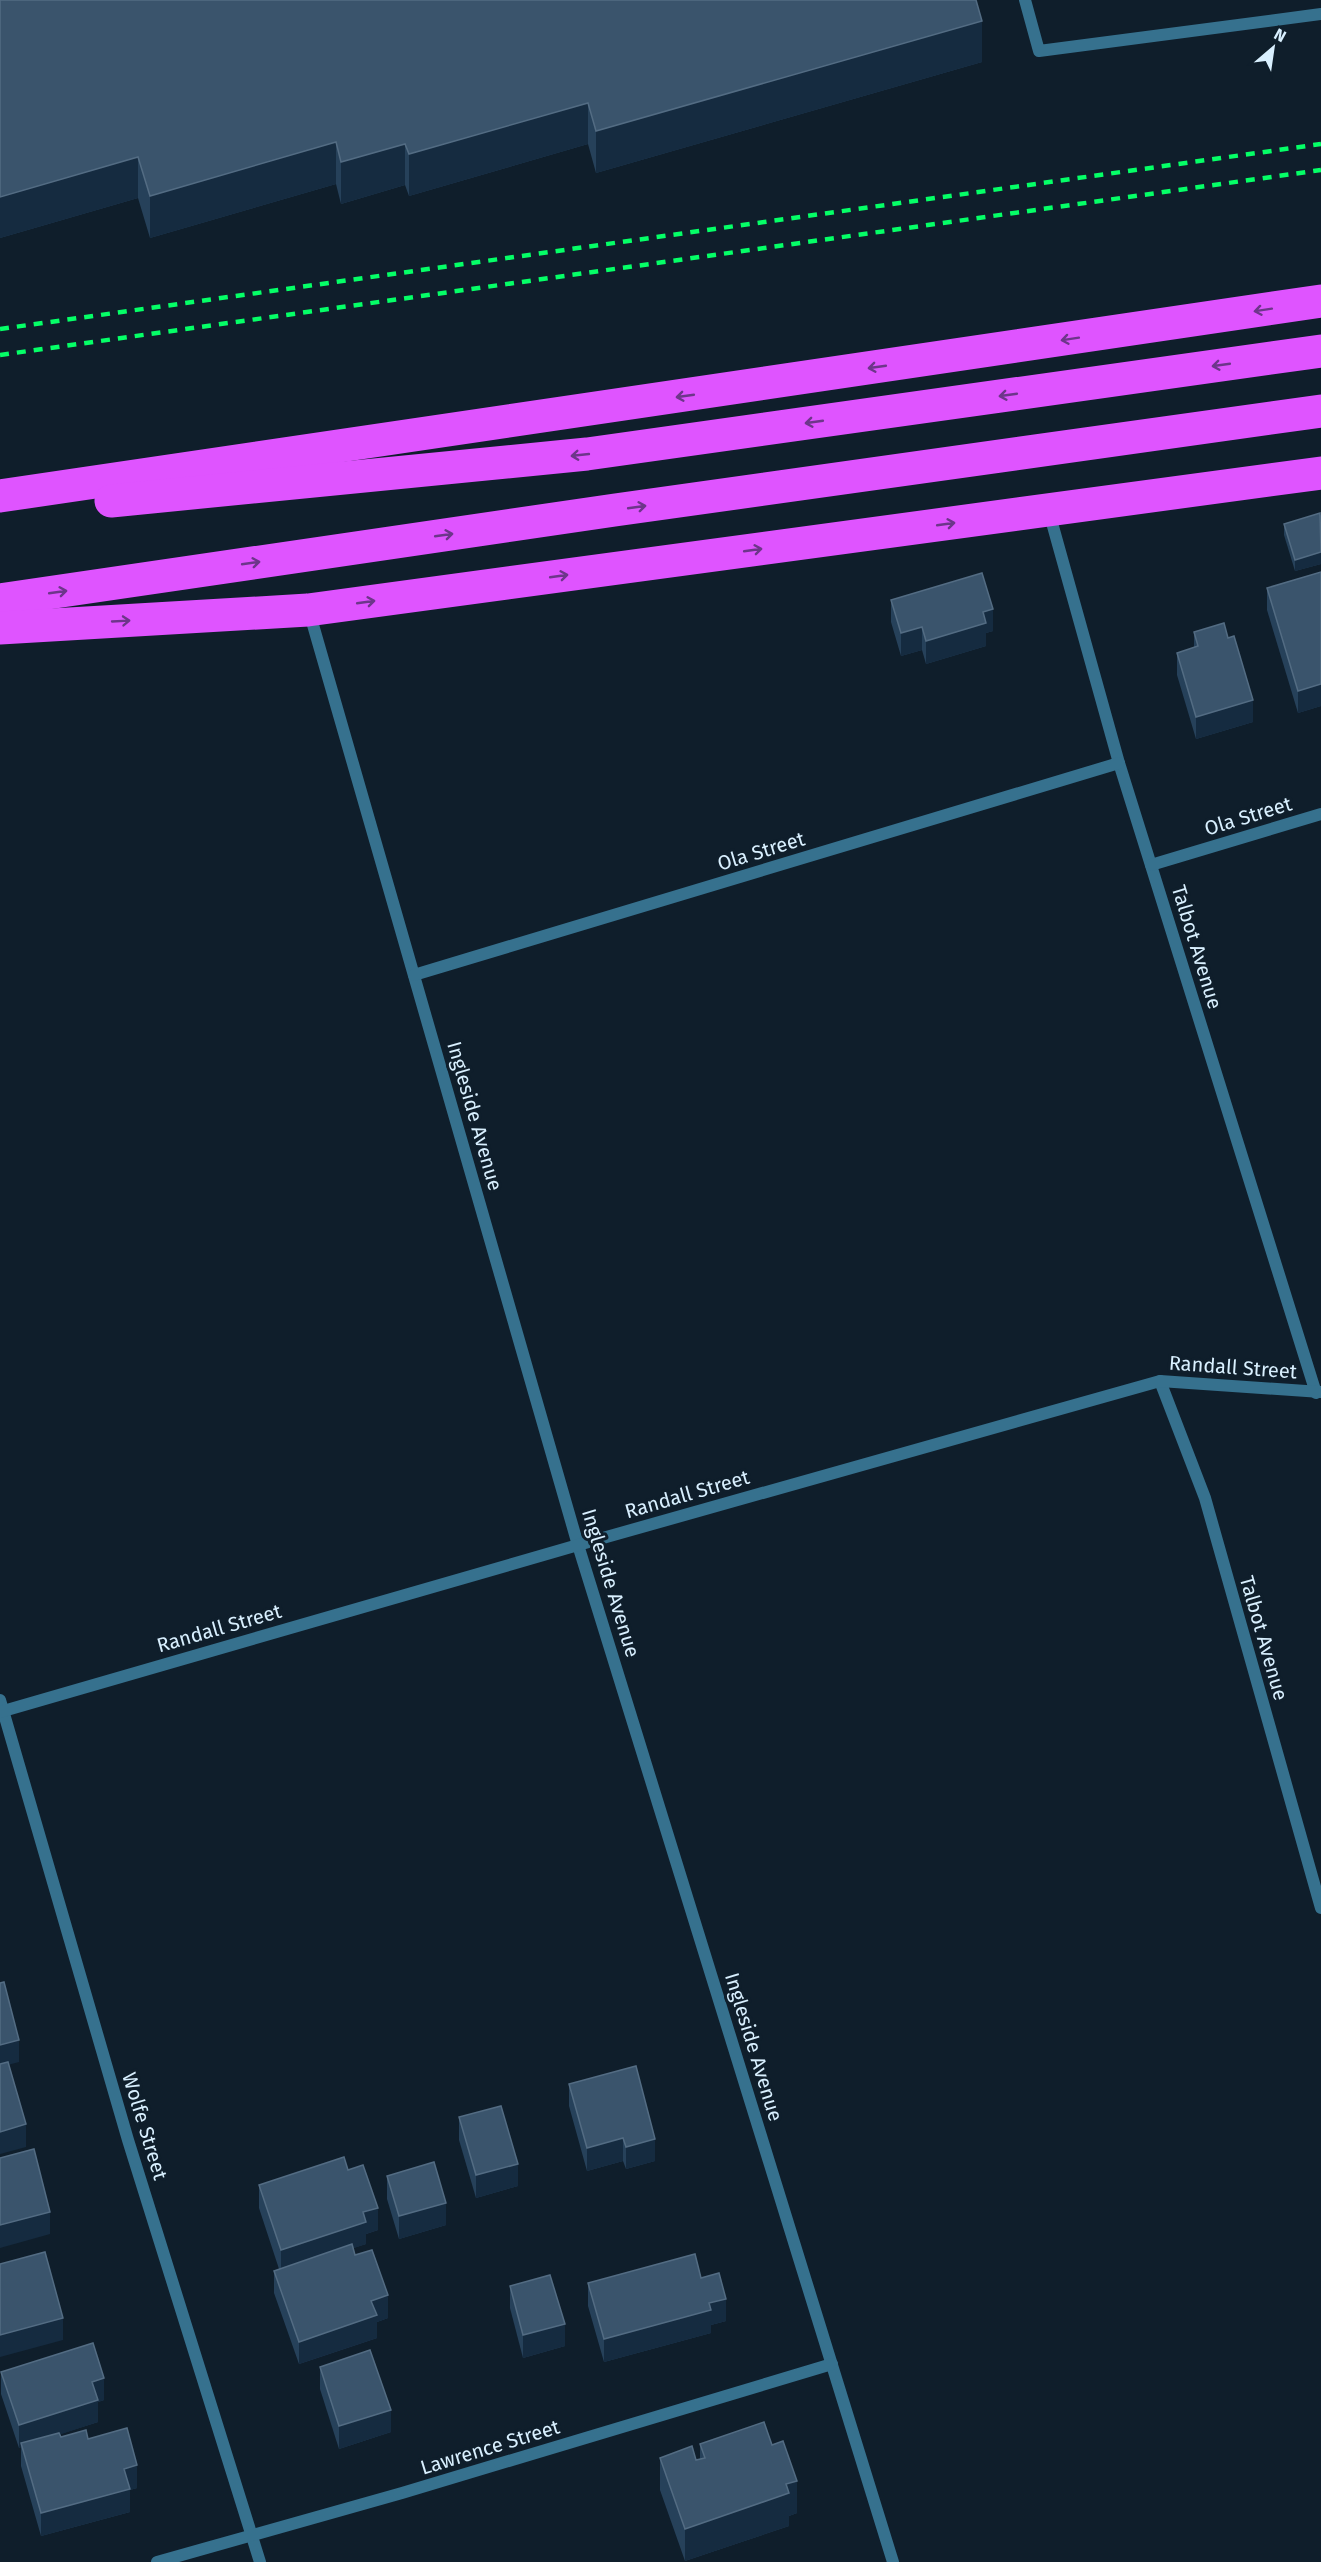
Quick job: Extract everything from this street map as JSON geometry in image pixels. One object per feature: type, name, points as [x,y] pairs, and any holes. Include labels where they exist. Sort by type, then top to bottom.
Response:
[{"type":"highway","points":[[0,496],[1321,301]]},
{"type":"highway","points":[[0,512],[587,454],[1321,351]]},
{"type":"highway","points":[[0,600],[603,511],[1321,411]]},
{"type":"highway","points":[[0,628],[308,610],[1321,473]]},
{"type":"street","points":[[1025,0],[1039,51],[1321,14]]},
{"type":"street","name":"Talbot Avenue","points":[[1049,511],[1119,763],[1319,1392]]},
{"type":"street","name":"Ingleside Avenue","points":[[308,610],[578,1545],[892,2562]]},
{"type":"street","name":"Ola Street","points":[[414,975],[1119,763]]},
{"type":"street","name":"Ola Street","points":[[1151,865],[1321,814]]},
{"type":"street","name":"Talbot Avenue","points":[[1160,1381],[1205,1498],[1321,1908]]},
{"type":"street","name":"Randall Street","points":[[1,1708],[1160,1381],[1319,1392]]},
{"type":"street","name":"Wolfe Street","points":[[1,1708],[128,2140],[260,2562]]},
{"type":"street","name":"Lawrence Street","points":[[158,2562],[402,2493],[832,2364]]},
{"type":"building","points":[[0,0],[976,0],[982,21],[596,131],[588,103],[409,154],[405,144],[341,162],[336,142],[150,196],[138,157],[0,197]]},
{"type":"building","points":[[1320,513],[1321,552],[1295,560],[1284,524]]},
{"type":"building","points":[[1321,572],[1321,684],[1298,691],[1267,588]]},
{"type":"building","points":[[982,573],[993,609],[983,612],[986,623],[926,641],[922,627],[901,633],[891,600]]},
{"type":"building","points":[[1224,623],[1228,638],[1234,636],[1253,700],[1196,717],[1177,653],[1198,646],[1194,632]]},
{"type":"building","points":[[4,1982],[19,2040],[0,2045],[0,1983]]},
{"type":"building","points":[[8,2062],[26,2124],[0,2132],[0,2064]]},
{"type":"building","points":[[636,2066],[655,2139],[626,2147],[623,2138],[587,2148],[569,2084]]},
{"type":"building","points":[[501,2106],[518,2164],[476,2175],[459,2117]]},
{"type":"building","points":[[34,2149],[50,2212],[0,2225],[0,2158]]},
{"type":"building","points":[[344,2157],[348,2170],[363,2165],[378,2208],[363,2212],[366,2222],[281,2250],[259,2185]]},
{"type":"building","points":[[434,2162],[446,2203],[399,2216],[387,2176]]},
{"type":"building","points":[[352,2244],[355,2255],[372,2250],[388,2295],[371,2301],[377,2315],[299,2342],[274,2271]]},
{"type":"building","points":[[45,2252],[63,2318],[0,2335],[0,2264]]},
{"type":"building","points":[[695,2254],[701,2278],[719,2273],[726,2299],[709,2303],[711,2310],[604,2339],[588,2283]]},
{"type":"building","points":[[550,2275],[565,2324],[523,2335],[510,2286]]},
{"type":"building","points":[[93,2343],[104,2378],[92,2382],[98,2400],[19,2425],[1,2372]]},
{"type":"building","points":[[370,2350],[391,2410],[339,2426],[320,2367]]},
{"type":"building","points":[[764,2422],[772,2445],[783,2441],[797,2481],[786,2484],[789,2493],[685,2529],[660,2458],[692,2446],[696,2460],[705,2458],[700,2444]]},
{"type":"building","points":[[127,2428],[137,2465],[124,2469],[130,2489],[41,2513],[21,2443],[59,2433],[61,2437],[86,2430],[88,2439]]},
{"type":"railway","points":[[0,329],[1321,144]]},
{"type":"railway","points":[[0,355],[1321,170]]}]
